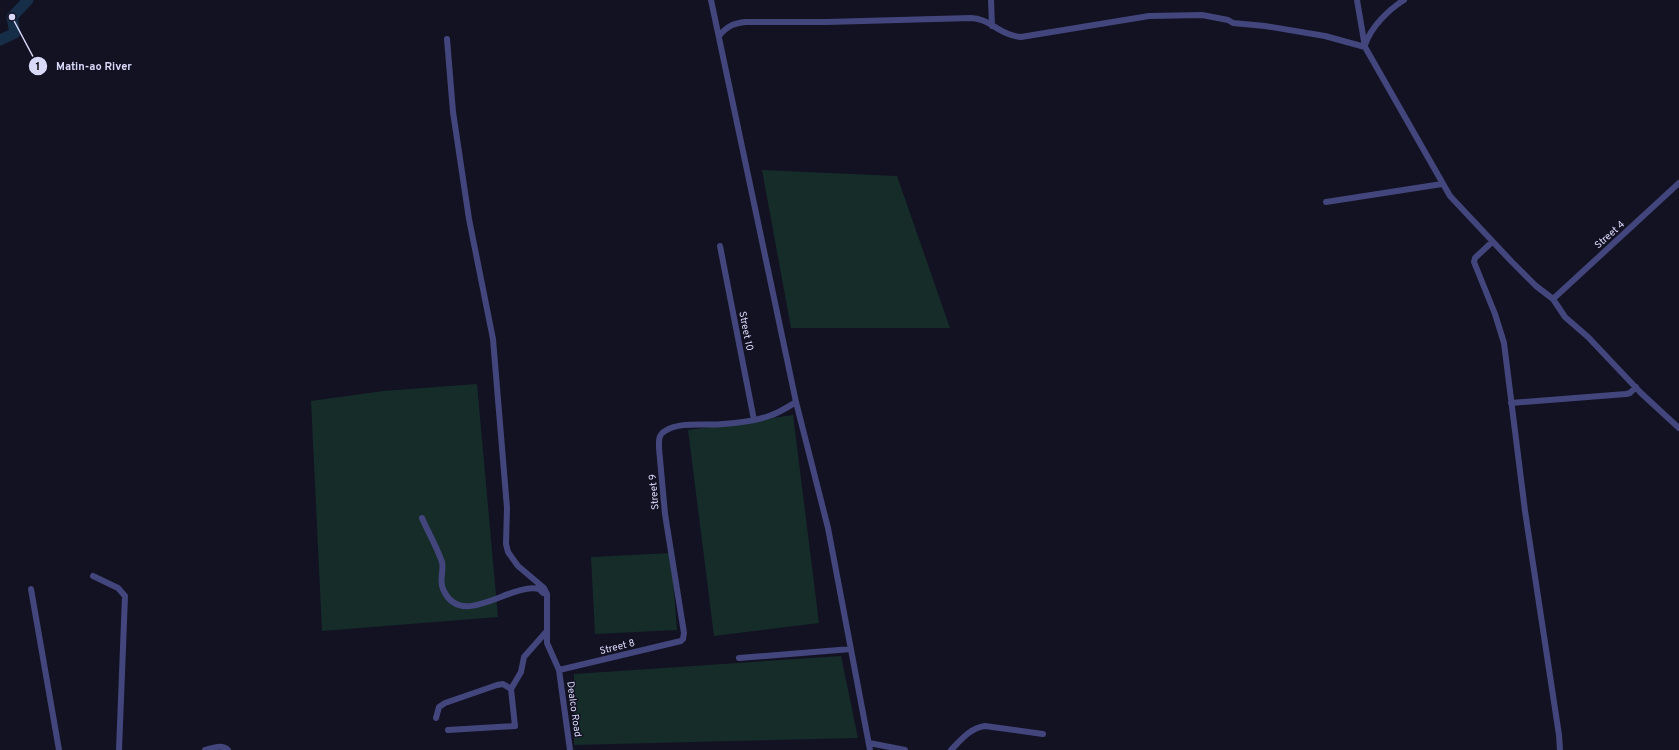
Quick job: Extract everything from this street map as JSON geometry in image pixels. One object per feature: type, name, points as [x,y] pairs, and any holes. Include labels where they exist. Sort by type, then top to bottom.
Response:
[{"type":"street","points":[[711,0],[796,402],[828,528],[870,750]]},
{"type":"street","points":[[990,0],[992,26]]},
{"type":"street","points":[[1357,0],[1365,47],[1450,196],[1492,242],[1536,286],[1553,299],[1565,317],[1588,337],[1636,387],[1679,428]]},
{"type":"street","points":[[1365,47],[1372,30],[1390,10],[1404,0]]},
{"type":"street","points":[[718,36],[729,26],[746,22],[826,22],[971,18],[978,19],[1009,36],[1027,37],[1149,16],[1202,15],[1228,20],[1233,23],[1265,26],[1325,36],[1354,42],[1365,47]]},
{"type":"street","points":[[447,39],[453,112],[469,219],[493,339],[507,508],[507,549],[518,566],[544,588],[548,599],[546,632],[547,643],[551,655],[559,670]]},
{"type":"street","name":"Street 4","points":[[1553,299],[1679,183]]},
{"type":"street","points":[[1326,202],[1442,184]]},
{"type":"street","points":[[1492,242],[1475,258],[1474,262],[1502,334],[1506,352],[1526,519],[1560,750]]},
{"type":"street","name":"Street 10","points":[[720,246],[754,420]]},
{"type":"street","points":[[1511,403],[1626,394],[1630,393],[1636,387]]},
{"type":"street","points":[[754,420],[775,414],[796,402]]},
{"type":"street","name":"Street 9","points":[[680,641],[683,639],[684,633],[665,514],[659,438],[661,434],[670,428],[754,420]]},
{"type":"street","points":[[422,518],[442,562],[442,587],[447,596],[454,603],[462,606],[473,607],[529,587],[539,588],[548,599]]},
{"type":"street","points":[[93,576],[118,588],[125,596],[119,750]]},
{"type":"street","points":[[31,589],[59,750]]},
{"type":"street","points":[[448,730],[515,726],[511,688],[521,672],[524,657],[546,632]]},
{"type":"street","name":"Street 8","points":[[559,670],[680,641]]},
{"type":"street","points":[[739,658],[851,649]]},
{"type":"street","name":"Dealco Road","points":[[559,670],[570,750]]},
{"type":"street","points":[[436,718],[439,707],[445,703],[498,685],[503,684],[511,688]]},
{"type":"street","points":[[951,750],[972,729],[978,727],[985,726],[1042,734]]},
{"type":"street","points":[[869,743],[905,750]]},
{"type":"street","points":[[205,750],[218,747],[226,748],[228,750]]},
{"type":"green space","points":[[762,170],[897,176],[950,328],[791,328]]},
{"type":"green space","points":[[477,384],[498,617],[322,631],[311,401],[383,391]]},
{"type":"green space","points":[[793,415],[819,623],[714,636],[688,430]]},
{"type":"green space","points":[[671,553],[677,630],[595,634],[591,557]]},
{"type":"green space","points":[[841,656],[858,738],[574,745],[574,674]]},
{"type":"waterway","points":[[0,40],[15,33],[12,17],[28,0]]},
{"type":"place","name":"Matin-ao River","points":[[12,17]]}]
